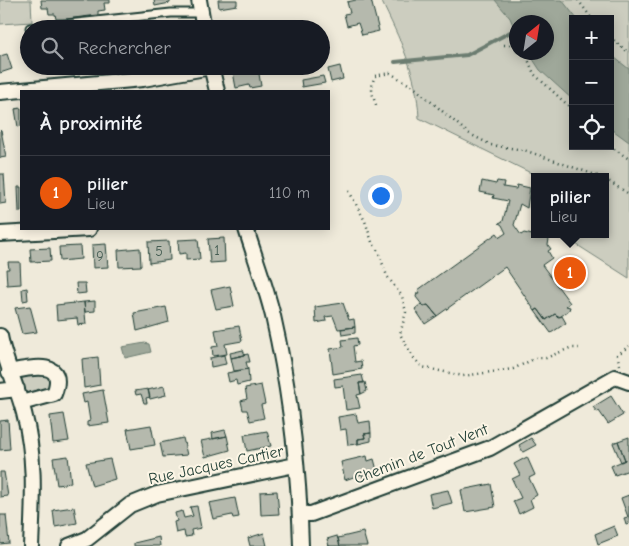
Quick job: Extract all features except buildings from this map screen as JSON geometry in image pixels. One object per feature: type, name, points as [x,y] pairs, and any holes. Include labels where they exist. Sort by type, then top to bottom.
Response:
[{"type":"street","points":[[200,7],[202,20]]},
{"type":"street","points":[[22,90],[143,79],[166,75]]},
{"type":"street","points":[[213,75],[217,90]]},
{"type":"street","points":[[0,92],[20,90]]},
{"type":"street","points":[[0,234],[70,230]]},
{"type":"street","points":[[246,230],[272,314],[284,369],[300,514],[301,546]]},
{"type":"street","points":[[0,336],[9,372],[22,403],[34,460],[32,546]]},
{"type":"street","points":[[9,372],[43,367],[50,368],[56,375],[58,385],[54,394],[22,403]]},
{"type":"street","name":"Chemin de Tout Vent","points":[[300,514],[311,514],[490,448],[615,377],[626,381]]},
{"type":"street","points":[[0,391],[16,388]]},
{"type":"street","name":"Rue Jacques Cartier","points":[[69,546],[87,539],[130,505],[151,496],[295,465]]},
{"type":"lane","points":[[105,20],[171,13],[200,7]]},
{"type":"path","points":[[578,0],[589,15]]},
{"type":"path","points":[[614,41],[629,53]]},
{"type":"path","points":[[504,45],[509,45]]},
{"type":"path","points":[[528,60],[534,74],[569,106]]},
{"type":"path","points":[[376,106],[371,91],[372,82],[375,76],[390,73],[415,88],[468,134],[491,144],[524,150],[590,173]]},
{"type":"path","points":[[614,149],[629,159]]},
{"type":"path","points":[[609,182],[629,194]]},
{"type":"path","points":[[350,191],[365,220],[372,242],[378,251],[387,276],[402,296],[406,312],[400,334],[413,357],[422,366],[462,376],[500,372],[513,369],[536,358],[546,358],[570,348],[579,348]]},
{"type":"path","points":[[626,381],[617,355],[629,346]]},
{"type":"shaded area","points":[[0,0],[31,0],[32,20],[0,24]]},
{"type":"shaded area","points":[[381,0],[629,0],[629,278],[566,238],[609,238],[609,173],[531,173],[419,118],[415,86],[406,57]]},
{"type":"shaded area","points":[[495,0],[562,0],[574,15],[569,15],[569,96],[540,70],[534,60],[554,60],[554,15],[509,15],[509,17]]},
{"type":"shaded area","points":[[614,57],[629,69],[629,142],[614,131]]},
{"type":"shaded area","points":[[149,344],[151,352],[125,358],[122,347]]},
{"type":"shaded area","points":[[21,374],[50,375],[51,390],[25,395],[20,378]]},
{"type":"waterway","points":[[395,62],[467,55],[509,33]]},
{"type":"place","name":"pilier","points":[[570,273]]}]
